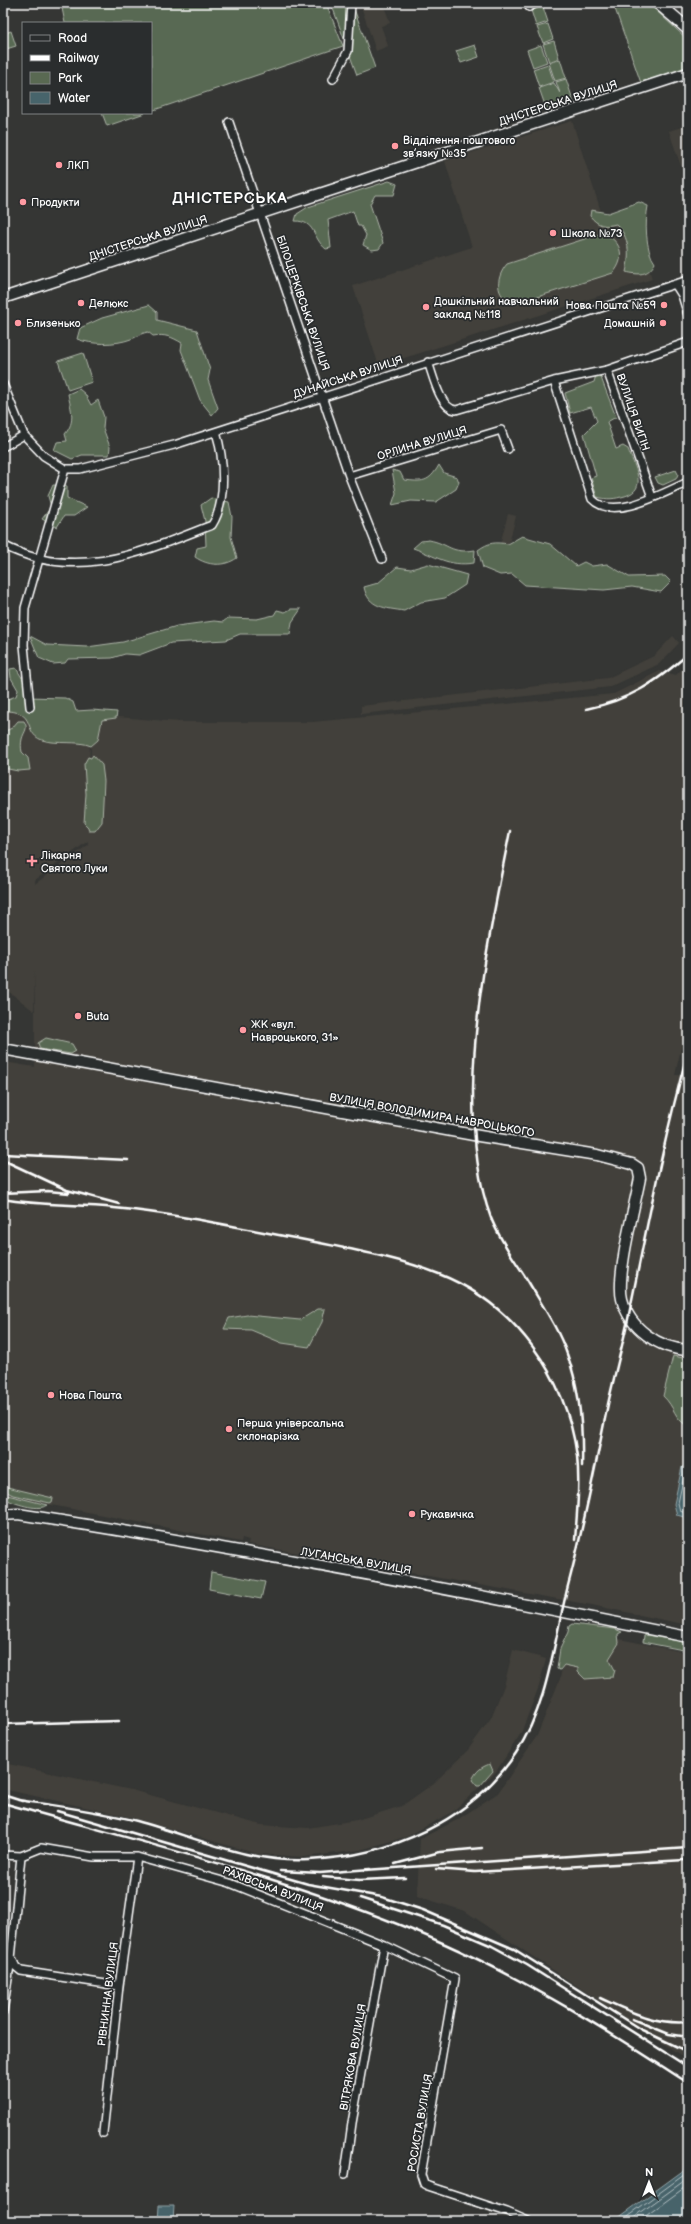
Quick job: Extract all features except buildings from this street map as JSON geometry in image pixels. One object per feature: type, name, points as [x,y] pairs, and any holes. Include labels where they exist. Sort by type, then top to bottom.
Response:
[{"type":"main road","points":[[658,3],[688,29]]},
{"type":"street","points":[[333,79],[348,51],[352,3]]},
{"type":"street","points":[[527,3],[529,7],[537,3]]},
{"type":"street","name":"ДНІСТЕРСЬКА ВУЛИЦЯ","points":[[3,298],[688,73]]},
{"type":"street","name":"БІЛОЦЕРКІВСЬКА ВУЛИЦЯ","points":[[229,122],[349,476],[382,559]]},
{"type":"street","name":"ДУНАЙСЬКА ВУЛИЦЯ","points":[[64,469],[80,469],[121,460],[216,432],[322,396],[688,280]]},
{"type":"street","points":[[674,284],[682,294],[688,315]]},
{"type":"street","name":"ВУЛИЦЯ ВИГІН","points":[[652,497],[607,370],[688,342]]},
{"type":"street","points":[[428,362],[443,403],[453,410],[554,381],[607,370]]},
{"type":"street","points":[[554,381],[592,499],[596,503],[607,507],[639,504],[688,482]]},
{"type":"street","points":[[3,384],[24,435],[44,456],[64,469],[25,608],[24,645],[30,707]]},
{"type":"street","name":"ОРЛИНА ВУЛИЦЯ","points":[[349,476],[501,430],[508,449]]},
{"type":"street","points":[[3,545],[38,560],[79,564],[121,558],[152,549],[212,525],[220,507],[222,451],[216,432]]},
{"type":"street","points":[[3,448],[24,435]]},
{"type":"street","name":"ВУЛИЦЯ ВОЛОДИМИРА НАВРОЦЬКОГО","points":[[3,1049],[479,1136],[597,1156],[632,1164],[638,1168],[640,1178],[624,1262],[621,1284],[622,1299],[629,1313],[645,1335],[663,1343],[688,1350]]},
{"type":"street","name":"ЛУГАНСЬКА ВУЛИЦЯ","points":[[3,1509],[18,1514],[205,1545],[493,1598],[688,1637]]},
{"type":"street","name":"ЛУГАНСЬКА ВУЛИЦЯ","points":[[3,1515],[18,1514]]},
{"type":"street","name":"РАХІВСЬКА ВУЛИЦЯ","points":[[3,1855],[21,1856],[41,1848],[94,1857],[137,1857],[230,1883],[384,1945],[456,1979]]},
{"type":"street","points":[[3,2012],[12,1959],[21,1856]]},
{"type":"street","name":"РІВНИННА ВУЛИЦЯ","points":[[103,2133],[119,1986],[137,1857]]},
{"type":"street","name":"ВІТРЯКОВА ВУЛИЦЯ","points":[[345,2174],[352,2123],[384,1945]]},
{"type":"street","points":[[12,1959],[16,1967],[21,1971],[119,1986]]},
{"type":"street","name":"РОСИСТА ВУЛИЦЯ","points":[[456,1979],[420,2175],[422,2180],[428,2186],[507,2212],[528,2221]]},
{"type":"shaded area","points":[[360,3],[383,3],[390,23],[381,26],[388,46],[376,51]]},
{"type":"shaded area","name":"Школа №73","points":[[572,121],[603,218],[630,209],[652,279],[379,366],[353,286],[472,247],[445,161]]},
{"type":"shaded area","points":[[688,125],[688,187],[669,131]]},
{"type":"shaded area","points":[[508,514],[516,516],[508,547],[500,545]]},
{"type":"shaded area","points":[[673,636],[679,643],[659,664],[610,687],[361,714],[361,706],[608,678],[654,656]]},
{"type":"shaded area","points":[[688,663],[688,1016],[675,1075],[688,1075],[688,1625],[592,1605],[248,1544],[249,1540],[242,1538],[241,1542],[31,1501],[3,1493],[3,1062],[35,1067],[35,969],[34,1011],[3,987],[3,709],[90,712],[89,811],[92,715],[179,722],[313,722],[614,694],[660,671],[676,675]],"holes":[[[88,841],[88,845],[35,884],[35,880]]]},
{"type":"shaded area","points":[[570,1629],[688,1653],[688,2060],[465,1911],[417,1896],[420,1839],[457,1820],[498,1793],[537,1736],[560,1679]]},
{"type":"shaded area","points":[[513,1650],[546,1659],[539,1686],[521,1733],[495,1773],[452,1812],[408,1836],[360,1850],[305,1857],[258,1854],[126,1816],[3,1789],[3,1763],[131,1790],[261,1825],[308,1828],[357,1820],[402,1806],[434,1783],[468,1750],[491,1718],[504,1686]]},
{"type":"green space","points":[[61,3],[326,3],[343,46],[152,111],[152,22],[65,22]]},
{"type":"green space","points":[[331,3],[352,3],[375,68],[357,75]]},
{"type":"green space","points":[[539,3],[556,3],[543,7],[548,22],[536,26],[530,7]]},
{"type":"green space","points":[[613,3],[648,3],[688,40],[688,69],[641,83]]},
{"type":"green space","points":[[548,24],[553,39],[543,43],[537,27]]},
{"type":"green space","points":[[11,31],[16,46],[3,50],[3,34]]},
{"type":"green space","points":[[554,41],[559,58],[549,62],[543,44]]},
{"type":"green space","points":[[475,45],[479,57],[461,63],[456,51]]},
{"type":"green space","points":[[541,45],[547,62],[533,67],[527,50]]},
{"type":"green space","points":[[560,59],[566,78],[555,81],[549,63]]},
{"type":"green space","points":[[548,64],[554,82],[539,87],[533,69]]},
{"type":"green space","points":[[566,79],[575,106],[548,114],[539,88],[554,83],[560,93],[556,82]]},
{"type":"green space","points":[[102,114],[142,114],[107,126]]},
{"type":"green space","points":[[389,181],[397,184],[394,195],[375,195],[370,204],[383,243],[379,249],[372,250],[363,245],[366,235],[361,226],[358,226],[353,211],[328,220],[331,248],[326,249],[307,224],[295,221],[297,214],[308,207]]},
{"type":"green space","points":[[639,202],[648,206],[646,227],[649,251],[655,263],[643,274],[635,274],[626,272],[628,246],[621,229],[616,224],[599,224],[590,216],[591,210],[608,213]]},
{"type":"green space","points":[[600,234],[613,239],[620,249],[620,261],[613,273],[518,303],[510,301],[501,294],[499,288],[500,276],[507,264]]},
{"type":"green space","points":[[149,305],[157,312],[157,320],[197,330],[210,370],[208,380],[218,408],[212,415],[200,400],[181,350],[182,343],[165,336],[153,336],[148,332],[125,341],[111,343],[96,343],[77,339],[80,328],[102,318]]},
{"type":"green space","points":[[83,353],[92,382],[68,390],[58,361]]},
{"type":"green space","points":[[596,375],[600,375],[616,417],[607,422],[616,449],[623,446],[628,449],[638,476],[636,488],[632,493],[625,496],[604,499],[597,497],[591,478],[596,476],[584,434],[597,421],[591,407],[570,413],[565,393],[594,382]]},
{"type":"green space","points":[[79,389],[85,394],[91,405],[98,400],[104,417],[103,428],[110,447],[109,455],[82,455],[72,459],[54,450],[57,442],[67,441],[65,434],[71,425],[72,420],[68,394]]},
{"type":"green space","points":[[439,465],[444,473],[457,477],[459,482],[456,489],[436,502],[411,501],[392,505],[396,493],[392,470],[400,472],[404,480],[420,481],[432,475]]},
{"type":"green space","points":[[676,470],[678,474],[676,479],[663,485],[658,483],[655,477]]},
{"type":"green space","points":[[53,485],[67,486],[67,498],[87,507],[74,516],[64,516],[57,527],[42,519],[51,507],[48,496]]},
{"type":"green space","points":[[211,498],[229,502],[232,517],[231,537],[237,558],[227,563],[211,564],[195,557],[197,548],[206,546],[205,521],[201,505]]},
{"type":"green space","points":[[522,536],[550,544],[576,566],[584,562],[592,566],[607,564],[629,577],[665,576],[671,582],[661,592],[632,587],[604,590],[525,585],[512,574],[500,575],[483,568],[478,550],[492,543],[508,544]]},
{"type":"green space","points":[[429,540],[455,550],[475,550],[474,563],[465,564],[449,562],[413,548],[421,541]]},
{"type":"green space","points":[[428,564],[467,575],[465,585],[445,598],[421,602],[404,611],[379,606],[369,599],[366,594],[364,587],[378,583],[397,567],[411,569]]},
{"type":"green space","points":[[291,609],[301,609],[292,622],[290,634],[240,634],[226,640],[171,643],[139,655],[125,654],[112,658],[68,659],[65,663],[53,664],[39,658],[30,636],[47,645],[87,647],[123,642],[177,626],[214,621],[223,622],[228,618],[257,619],[274,615],[277,610],[285,612]]},
{"type":"green space","points":[[16,668],[27,686],[28,697],[65,698],[73,702],[76,711],[92,710],[117,712],[116,718],[102,720],[98,740],[91,746],[80,743],[54,742],[42,740],[36,737],[28,722],[21,714],[3,711],[3,701],[16,696],[18,690],[11,678],[10,669]]},
{"type":"green space","points":[[18,721],[24,721],[26,726],[21,749],[28,758],[30,770],[18,771],[3,768],[3,732],[12,728]]},
{"type":"green space","points":[[93,755],[102,765],[104,781],[102,822],[95,831],[89,831],[88,827],[84,823],[86,794],[84,764],[88,757],[91,758]]},
{"type":"green space","points":[[46,1038],[72,1044],[76,1051],[71,1054],[40,1049],[38,1043]]},
{"type":"green space","points":[[318,1309],[325,1309],[322,1322],[309,1347],[282,1343],[251,1330],[224,1329],[229,1318],[247,1315],[300,1320]]},
{"type":"green space","points":[[673,1356],[688,1359],[688,1426],[680,1420],[663,1396]]},
{"type":"green space","points":[[3,1486],[53,1498],[52,1502],[50,1503],[13,1495],[3,1490]]},
{"type":"green space","points":[[3,1494],[48,1505],[38,1508],[26,1506],[3,1498]]},
{"type":"green space","points":[[211,1572],[265,1582],[261,1599],[209,1589]]},
{"type":"green space","points":[[572,1624],[615,1629],[622,1632],[618,1634],[619,1643],[609,1659],[615,1670],[613,1677],[585,1679],[578,1672],[578,1668],[564,1665],[560,1670],[557,1669],[560,1649],[568,1632],[569,1626]]},
{"type":"green space","points":[[647,1635],[688,1643],[688,1651],[643,1642],[644,1636]]},
{"type":"green space","points":[[490,1764],[493,1771],[480,1786],[477,1786],[472,1780],[475,1774],[484,1766]]},
{"type":"water","points":[[688,1466],[687,1518],[677,1515],[674,1504],[682,1467]]},
{"type":"water","points":[[688,2167],[688,2221],[614,2221]]},
{"type":"water","points":[[159,2206],[174,2206],[173,2221],[158,2221]]},
{"type":"railway","points":[[586,709],[616,701],[641,689],[664,674],[688,654]]},
{"type":"railway","points":[[688,724],[685,761],[688,793]]},
{"type":"railway","points":[[510,831],[497,895],[477,1024],[473,1090],[476,1155],[482,1187],[491,1218],[503,1243],[549,1317],[567,1354],[575,1381],[580,1409],[582,1466]]},
{"type":"railway","points":[[18,1800],[122,1817],[222,1848],[265,1858],[309,1860],[339,1857],[369,1851],[398,1843],[426,1831],[452,1816],[476,1798],[497,1777],[516,1753],[527,1733],[537,1712],[544,1691],[627,1324],[663,1153],[688,1051]]},
{"type":"railway","points":[[3,1154],[128,1160]]},
{"type":"railway","points":[[3,1160],[67,1190],[119,1204]]},
{"type":"railway","points":[[3,1193],[48,1191],[69,1193]]},
{"type":"railway","points":[[3,1199],[31,1203],[138,1211],[233,1226],[390,1258],[439,1274],[466,1287],[491,1304],[513,1324],[532,1346],[549,1371],[561,1398],[571,1426],[578,1466],[575,1540]]},
{"type":"railway","points":[[3,1724],[119,1721]]},
{"type":"railway","points":[[3,1795],[22,1801]]},
{"type":"railway","points":[[3,1803],[170,1849],[282,1883],[337,1901],[445,1944],[539,1991],[629,2045],[688,2083]]},
{"type":"railway","points":[[57,1811],[308,1884],[382,1897],[423,1910],[514,1949],[640,2029],[688,2052]]},
{"type":"railway","points":[[395,1864],[440,1852],[482,1848]]},
{"type":"railway","points":[[365,1870],[688,1848]]},
{"type":"railway","points":[[436,1869],[475,1872],[685,1860]]},
{"type":"railway","points":[[280,1871],[320,1873],[370,1869]]},
{"type":"railway","points":[[323,1877],[360,1880],[405,1878]]},
{"type":"railway","points":[[360,1898],[443,1925],[492,1946],[527,1965],[688,2067]]},
{"type":"railway","points":[[600,1998],[642,2016],[664,2021],[688,2022]]},
{"type":"railway","points":[[632,2019],[669,2034],[688,2037]]},
{"type":"place","name":"Відділення поштового зв’язку №35","points":[[395,146]]},
{"type":"place","name":"ЛКП","points":[[59,165]]},
{"type":"place","name":"Продукти","points":[[23,202]]},
{"type":"place","name":"Школа №73","points":[[553,233]]},
{"type":"place","name":"Делюкс","points":[[81,303]]},
{"type":"place","name":"Нова Пошта №59","points":[[664,305]]},
{"type":"place","name":"Дошкільний навчальний заклад №118","points":[[426,307]]},
{"type":"place","name":"Близенько","points":[[18,323]]},
{"type":"place","name":"Домашній","points":[[663,323]]},
{"type":"place","name":"Лікарня Святого Луки","points":[[32,861]]},
{"type":"place","name":"Buta","points":[[78,1016]]},
{"type":"place","name":"ЖК «вул. Навроцького, 31»","points":[[243,1030]]},
{"type":"place","name":"Нова Пошта","points":[[51,1395]]},
{"type":"place","name":"Перша універсальна склонарізка","points":[[229,1429]]},
{"type":"place","name":"Рукавичка","points":[[412,1514]]},
{"type":"district","name":"ДНІСТЕРСЬКА","points":[[230,198]]}]
